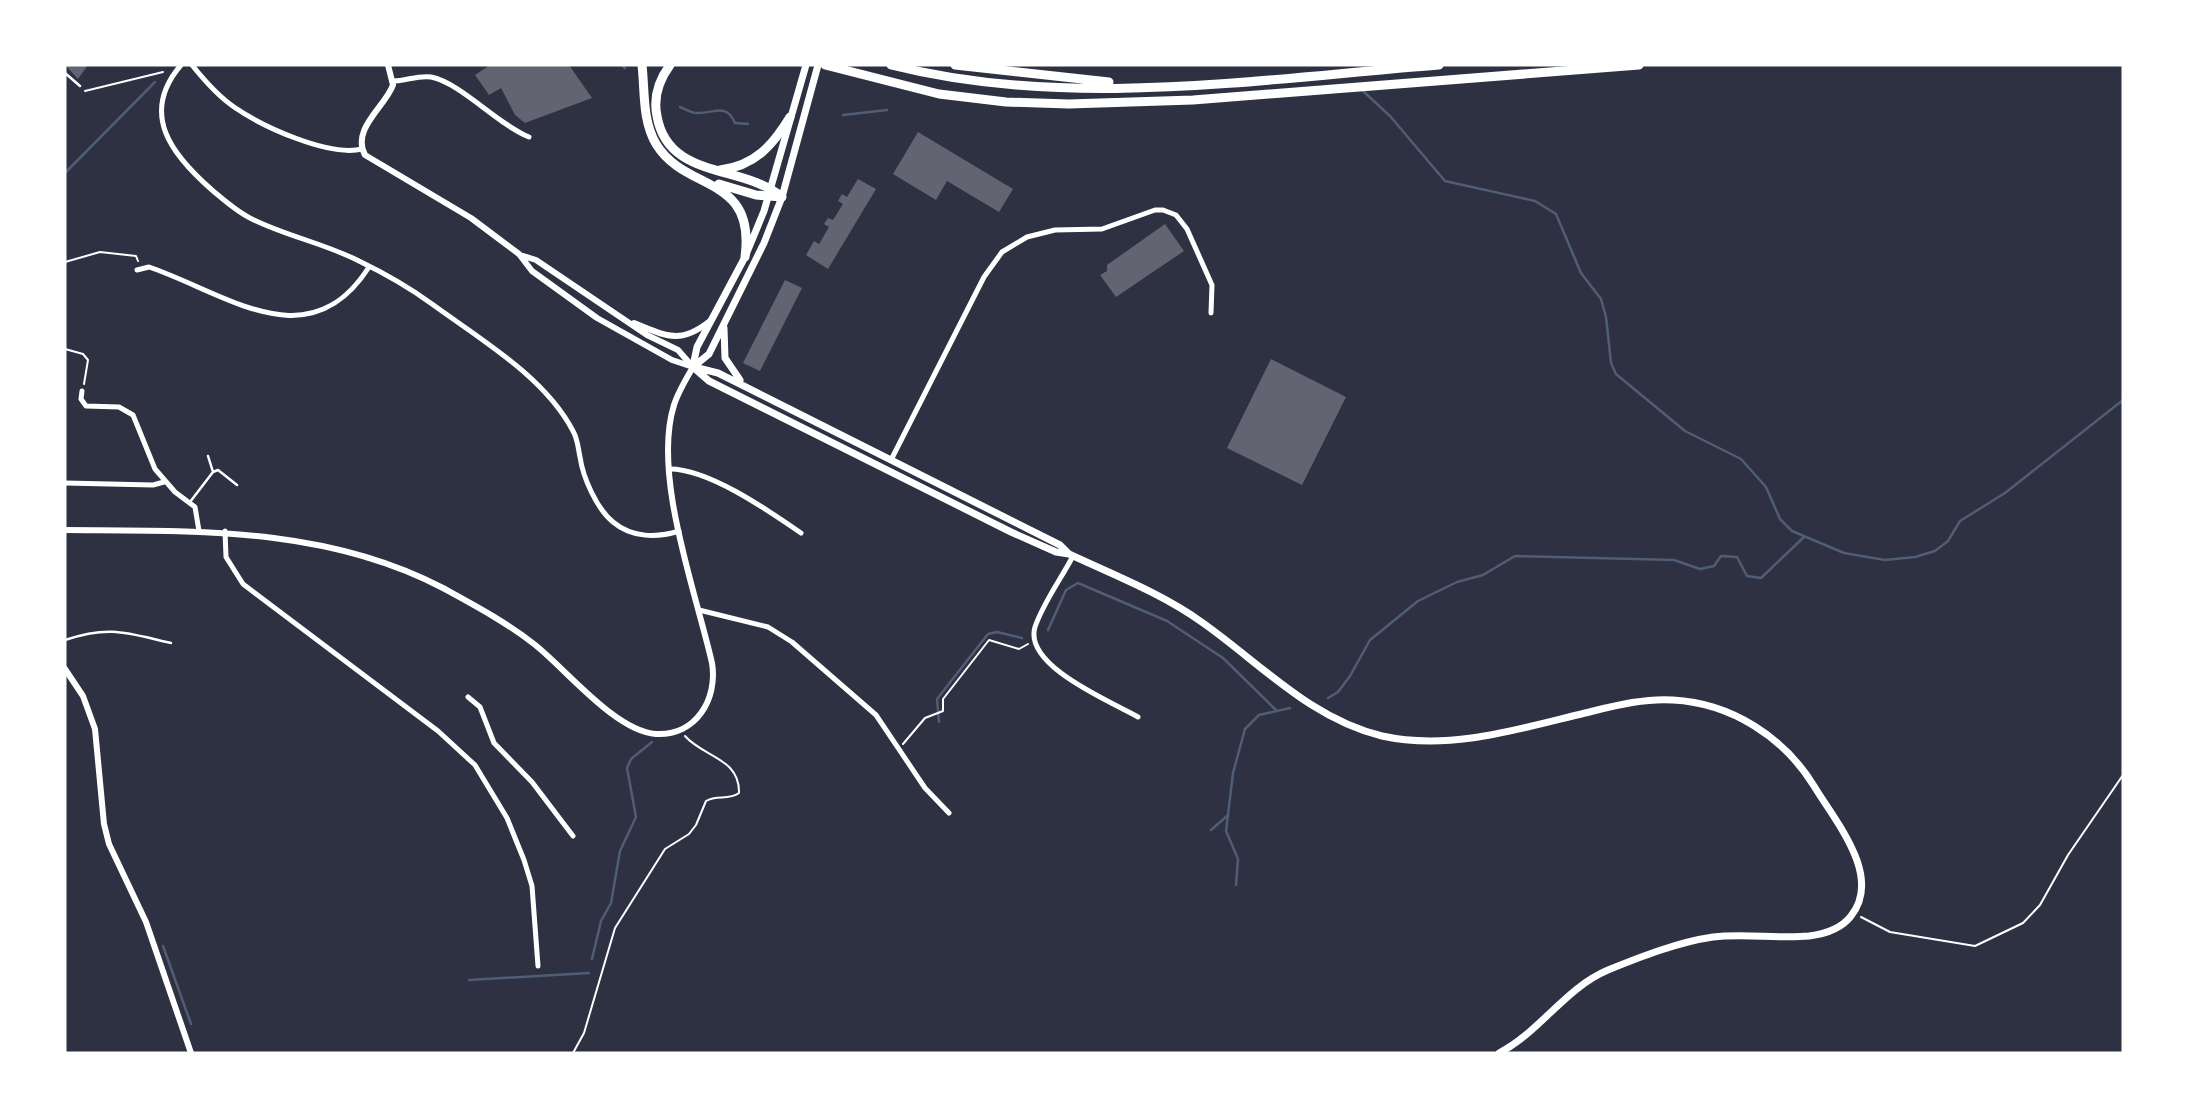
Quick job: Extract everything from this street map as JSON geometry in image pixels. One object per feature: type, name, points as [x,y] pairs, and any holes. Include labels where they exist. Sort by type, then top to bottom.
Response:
[{"type":"highway","points":[[642,65],[647,123],[657,145],[674,163],[727,194],[740,211],[745,232],[745,257]]},
{"type":"highway","points":[[670,65],[660,82],[656,100],[661,131],[682,156],[782,197]]},
{"type":"highway","points":[[825,65],[918,90],[987,101],[1127,103],[1639,65]]},
{"type":"highway","points":[[841,65],[867,77]]},
{"type":"highway","points":[[891,65],[1005,84],[1152,86],[1439,65]]},
{"type":"highway","points":[[955,65],[1152,86]]},
{"type":"highway","points":[[715,170],[738,167],[757,157],[771,145],[790,117]]},
{"type":"highway","points":[[707,181],[770,193]]},
{"type":"main road","points":[[693,367],[697,348],[745,257],[770,193],[806,65]]},
{"type":"main road","points":[[693,367],[709,354],[764,243],[782,197],[818,65]]},
{"type":"main road","points":[[725,322],[723,348],[729,368],[758,393]]},
{"type":"main road","points":[[693,367],[714,371],[1060,545],[1071,555]]},
{"type":"main road","points":[[693,367],[709,381],[1012,532],[1056,552],[1071,555],[1191,615],[1315,708],[1340,722],[1379,735],[1416,741],[1474,738],[1654,700],[1706,705],[1740,718],[1775,740],[1791,755],[1836,822],[1860,873],[1862,894],[1854,912],[1841,926],[1820,934],[1715,937],[1607,971],[1578,989],[1533,1032],[1499,1053]]},
{"type":"main road","points":[[889,469],[891,460]]},
{"type":"street","points":[[181,65],[164,93],[162,115],[169,141],[193,172],[247,217],[369,267],[432,304],[506,360],[545,396],[573,431],[584,472],[597,501],[614,523],[635,533],[650,536],[679,531]]},
{"type":"street","points":[[192,65],[234,107],[266,125],[344,152],[362,149]]},
{"type":"street","points":[[388,65],[393,81],[385,101],[365,130],[362,149],[370,160],[471,218],[519,254],[532,271],[597,318],[672,360],[693,367]]},
{"type":"street","points":[[393,81],[420,76],[441,80],[514,131],[529,137]]},
{"type":"street","points":[[891,460],[984,277],[1002,252],[1027,237],[1055,230],[1102,229],[1155,210],[1170,212],[1183,221],[1212,285],[1211,313]]},
{"type":"street","points":[[519,254],[536,260],[619,317],[678,351],[693,367]]},
{"type":"street","points":[[137,270],[149,267],[268,314],[295,317],[310,316],[338,303],[355,287],[369,267]]},
{"type":"street","points":[[619,317],[666,337],[691,334],[715,317]]},
{"type":"street","points":[[65,530],[225,531],[342,549],[426,580],[482,610],[531,642],[627,725],[657,734],[681,729],[705,710],[714,684],[712,663],[679,531],[670,469],[672,414],[693,367]]},
{"type":"street","points":[[82,391],[81,400],[86,406],[118,407],[133,415],[146,452],[164,482],[190,502],[198,513],[200,531]]},
{"type":"street","points":[[670,469],[708,479],[761,507],[801,533]]},
{"type":"street","points":[[65,482],[153,485],[164,482]]},
{"type":"street","points":[[225,531],[226,557],[243,584],[438,731],[475,765],[507,818],[524,860],[532,886],[538,966]]},
{"type":"street","points":[[1071,555],[1035,629],[1034,639],[1044,660],[1056,671],[1139,717]]},
{"type":"street","points":[[699,610],[768,627],[792,642],[876,715],[925,788],[949,813]]},
{"type":"street","points":[[65,669],[83,696],[96,729],[104,824],[109,844],[146,922],[191,1053]]},
{"type":"street","points":[[468,696],[480,707],[494,743],[533,782],[572,836]]},
{"type":"lane","points":[[65,73],[80,86]]},
{"type":"lane","points":[[208,456],[213,472]]},
{"type":"lane","points":[[190,502],[213,472],[218,471],[237,485]]},
{"type":"lane","points":[[65,640],[93,631],[112,629],[171,643]]},
{"type":"path","points":[[86,92],[163,72]]},
{"type":"path","points":[[65,262],[87,254],[113,252],[138,257],[137,270]]},
{"type":"path","points":[[65,349],[83,354],[88,359],[82,391]]},
{"type":"path","points":[[907,741],[925,718],[942,711],[943,699],[989,640],[1019,649],[1034,639]]},
{"type":"path","points":[[573,1053],[584,1033],[615,928],[646,877],[665,849],[696,825],[706,801],[718,796],[733,797],[739,793],[736,775],[728,765],[690,741],[681,729]]},
{"type":"path","points":[[1854,912],[1870,924],[1890,932],[1962,945],[1975,946],[2008,931],[2023,923],[2040,905],[2068,855],[2123,775]]},
{"type":"building","points":[[65,65],[88,65],[78,79]]},
{"type":"building","points":[[490,65],[569,65],[592,98],[525,123],[515,115],[501,88],[489,95],[475,75]]},
{"type":"building","points":[[918,132],[1013,189],[999,212],[947,181],[936,200],[893,174]]},
{"type":"building","points":[[858,179],[876,189],[828,269],[806,255],[814,241],[819,244],[829,227],[824,224],[828,218],[833,220],[843,204],[838,201],[842,194],[847,197]]},
{"type":"building","points":[[1165,224],[1184,251],[1116,297],[1100,275],[1107,271],[1107,265]]},
{"type":"building","points":[[785,280],[802,288],[760,371],[743,363]]},
{"type":"building","points":[[1271,359],[1346,397],[1302,485],[1227,448]]},
{"type":"waterway","points":[[622,65],[625,68]]},
{"type":"waterway","points":[[65,173],[155,82]]},
{"type":"waterway","points":[[1363,91],[1390,116],[1445,181],[1535,201],[1556,214],[1581,273],[1601,299],[1606,317],[1611,363],[1616,374],[1685,431],[1741,459],[1766,487],[1780,519],[1792,531],[1844,553],[1885,560],[1915,557],[1935,551],[1948,541],[1960,521],[2005,493],[2123,400]]},
{"type":"waterway","points":[[680,107],[696,113],[719,110],[728,113],[735,123],[748,124]]},
{"type":"waterway","points":[[843,115],[887,110]]},
{"type":"waterway","points":[[1328,698],[1338,692],[1350,676],[1370,640],[1418,601],[1457,582],[1483,575],[1515,556],[1674,560],[1700,569],[1714,566],[1721,556],[1737,557],[1747,576],[1761,578],[1804,537]]},
{"type":"waterway","points":[[1048,630],[1066,590],[1078,583],[1167,621],[1223,658],[1277,711]]},
{"type":"waterway","points":[[939,722],[937,699],[988,634],[997,632],[1022,638]]},
{"type":"waterway","points":[[1236,885],[1238,859],[1226,831],[1233,773],[1245,729],[1259,715],[1290,708]]},
{"type":"waterway","points":[[592,959],[601,921],[611,903],[620,851],[636,817],[627,768],[631,759],[652,742]]},
{"type":"waterway","points":[[1211,830],[1227,816]]},
{"type":"waterway","points":[[163,946],[191,1024]]},
{"type":"waterway","points":[[469,980],[589,973]]}]
